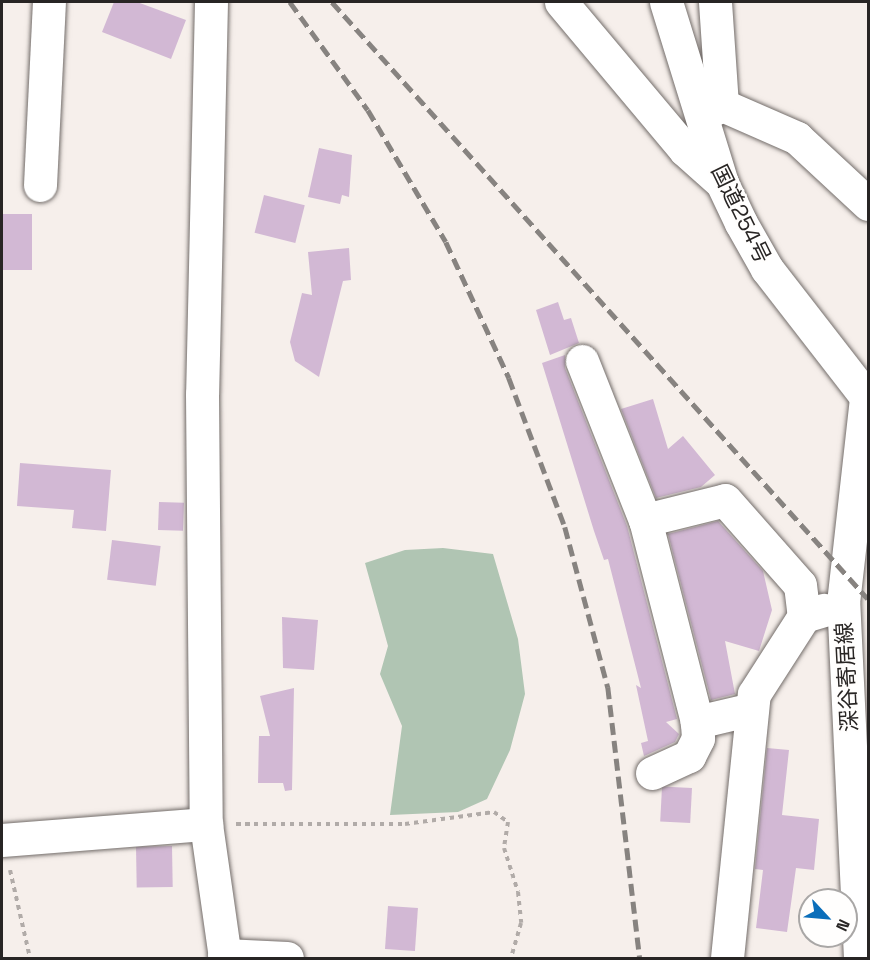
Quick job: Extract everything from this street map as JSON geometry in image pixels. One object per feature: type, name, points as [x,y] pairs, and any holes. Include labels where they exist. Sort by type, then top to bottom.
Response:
[{"type":"main road","points":[[40,185],[49,2]]},
{"type":"main road","points":[[212,2],[202,394],[206,824],[225,957],[287,958]]},
{"type":"main road","points":[[561,2],[685,150],[722,183]]},
{"type":"main road","name":"国道254号","points":[[666,2],[712,111],[722,183],[767,269],[867,398]]},
{"type":"main road","points":[[715,2],[712,111],[797,138],[868,204]]},
{"type":"main road","points":[[582,361],[645,520],[696,722],[698,738],[689,756],[652,773]]},
{"type":"main road","name":"深谷寄居線","points":[[860,958],[843,603],[867,398]]},
{"type":"main road","points":[[645,520],[725,500],[800,585],[804,616]]},
{"type":"main road","points":[[727,958],[754,694],[804,616],[843,603]]},
{"type":"main road","points":[[696,722],[752,709]]},
{"type":"main road","points":[[2,840],[206,824]]},
{"type":"path","points":[[206,824],[405,824],[494,812],[508,822],[504,848],[518,892],[521,923],[511,958]]},
{"type":"path","points":[[2,840],[30,958]]},
{"type":"green space","points":[[443,548],[493,554],[518,639],[525,694],[510,750],[487,799],[458,812],[390,815],[402,726],[380,674],[388,646],[365,563],[405,550]]},
{"type":"building","points":[[114,2],[137,2],[186,20],[171,59],[102,32]]},
{"type":"building","points":[[319,148],[352,155],[349,197],[342,195],[340,204],[308,197]]},
{"type":"building","points":[[264,195],[305,205],[295,243],[255,233]]},
{"type":"building","points":[[2,214],[32,214],[32,270],[2,270]]},
{"type":"building","points":[[349,248],[351,280],[343,281],[319,377],[295,361],[290,342],[302,293],[312,295],[308,252]]},
{"type":"building","points":[[558,302],[564,320],[571,318],[579,343],[550,355],[536,310]]},
{"type":"building","points":[[565,355],[565,368],[627,526],[677,719],[666,722],[679,734],[675,742],[644,756],[641,743],[648,741],[636,685],[641,688],[608,559],[604,560],[594,531],[542,363]]},
{"type":"building","points":[[653,399],[668,449],[683,436],[715,475],[701,487],[656,498],[621,409]]},
{"type":"building","points":[[20,463],[111,470],[106,531],[72,528],[74,510],[17,506]]},
{"type":"building","points":[[159,502],[184,503],[183,531],[158,530]]},
{"type":"building","points":[[718,521],[763,571],[772,610],[759,651],[725,641],[735,694],[711,700],[668,534]]},
{"type":"building","points":[[112,540],[161,546],[156,586],[107,580]]},
{"type":"building","points":[[282,617],[318,620],[314,670],[283,668]]},
{"type":"building","points":[[294,688],[292,790],[285,791],[283,783],[258,783],[259,736],[270,736],[260,696]]},
{"type":"building","points":[[767,748],[789,750],[782,815],[819,819],[814,870],[796,868],[787,932],[756,928],[763,870],[755,869]]},
{"type":"building","points":[[662,786],[692,788],[690,823],[660,821]]},
{"type":"building","points":[[172,846],[173,887],[137,888],[136,847]]},
{"type":"building","points":[[388,906],[418,908],[415,951],[385,949]]},
{"type":"railway","points":[[290,2],[368,110],[446,242],[509,378],[565,527],[608,687],[640,958]]},
{"type":"railway","points":[[332,2],[868,599]]}]
